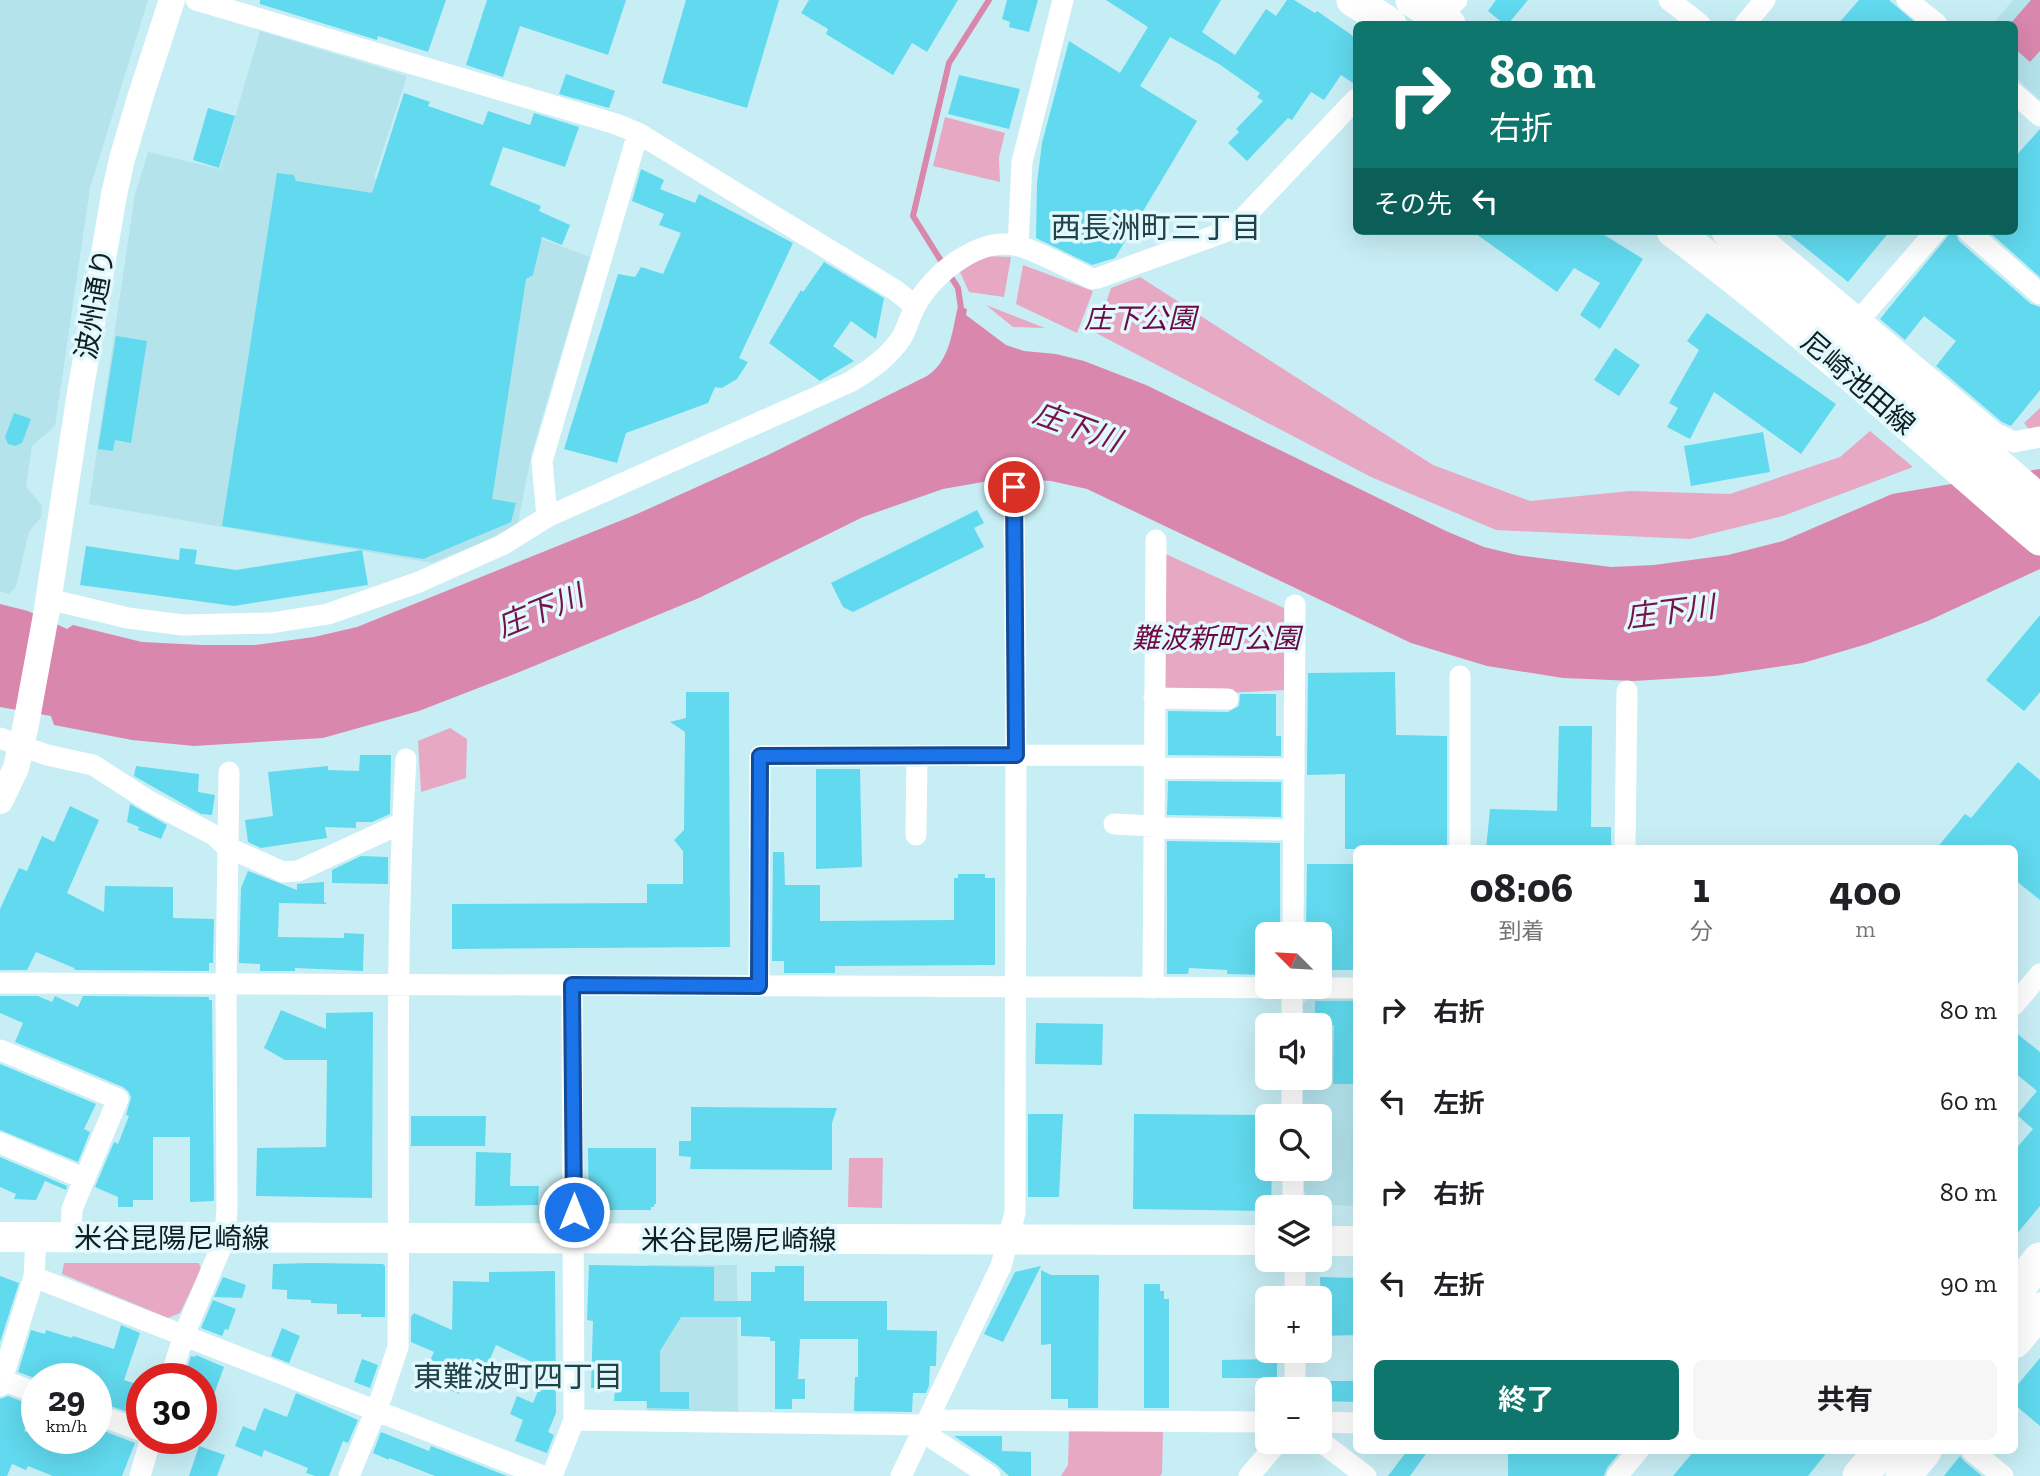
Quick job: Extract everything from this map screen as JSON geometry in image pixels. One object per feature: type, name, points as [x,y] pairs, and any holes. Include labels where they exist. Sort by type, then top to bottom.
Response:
[{"type":"highway","points":[[2018,1324],[2025,1295],[2040,1260]]},
{"type":"highway","points":[[1860,1476],[1878,1454]]},
{"type":"highway","points":[[1903,1476],[1921,1454]]},
{"type":"main road","points":[[1353,0],[1385,21]]},
{"type":"main road","name":"尼崎池田線","points":[[1678,235],[1779,316],[2040,540]]},
{"type":"main road","name":"尼崎池田線","points":[[1733,235],[2040,501]]},
{"type":"main road","name":"米谷昆陽尼崎線","points":[[0,1237],[1255,1240]]},
{"type":"main road","points":[[1332,1241],[1353,1241]]},
{"type":"street","name":"波州通り","points":[[11,741],[27,717],[114,195],[141,95],[172,0]]},
{"type":"street","points":[[196,0],[617,124],[638,133],[895,290],[915,306]]},
{"type":"street","points":[[1018,246],[1022,162],[1063,0]]},
{"type":"street","points":[[1669,0],[1696,21]]},
{"type":"street","points":[[1748,21],[1765,0]]},
{"type":"street","points":[[1907,0],[1933,21]]},
{"type":"street","points":[[2018,97],[2040,116]]},
{"type":"street","points":[[47,607],[183,625],[271,623],[328,614],[419,582],[502,545],[547,517],[850,382],[879,364],[902,337],[915,306],[941,274],[960,259],[998,244],[1018,246],[1092,279],[1233,229],[1353,102]]},
{"type":"street","points":[[547,517],[542,461],[638,133]]},
{"type":"street","points":[[1760,235],[1995,433],[2014,442],[2040,437]]},
{"type":"street","points":[[1860,318],[1933,235]]},
{"type":"street","points":[[1973,235],[2040,294]]},
{"type":"street","points":[[901,1476],[1001,1266],[1015,1213],[1014,487]]},
{"type":"street","points":[[1153,988],[1156,540]]},
{"type":"street","points":[[1293,922],[1295,605]]},
{"type":"street","points":[[1460,676],[1460,845]]},
{"type":"street","points":[[1625,845],[1627,691]]},
{"type":"street","points":[[1154,698],[1228,699]]},
{"type":"street","points":[[0,802],[16,768],[11,741]]},
{"type":"street","points":[[11,741],[47,755],[93,765],[149,801],[214,835],[227,847],[283,872],[298,871],[402,823]]},
{"type":"street","points":[[916,835],[917,755]]},
{"type":"street","points":[[759,986],[760,756],[1016,755],[1294,769]]},
{"type":"street","points":[[349,1476],[376,1411],[398,1347],[399,985],[406,758]]},
{"type":"street","points":[[175,1363],[184,1335],[225,1238],[229,772]]},
{"type":"street","points":[[1114,824],[1293,830]]},
{"type":"street","points":[[2018,1001],[2038,981]]},
{"type":"street","points":[[0,983],[226,986],[1255,987]]},
{"type":"street","points":[[552,1476],[573,1420],[572,985]]},
{"type":"street","points":[[1332,988],[1353,988]]},
{"type":"street","points":[[0,1050],[118,1099],[72,1209],[71,1237]]},
{"type":"street","points":[[0,1143],[85,1179]]},
{"type":"street","points":[[21,1389],[1,1383],[34,1277],[36,1237]]},
{"type":"street","points":[[34,1277],[543,1476]]},
{"type":"street","points":[[573,1420],[926,1426],[1255,1422]]},
{"type":"street","points":[[1332,1422],[1353,1423]]},
{"type":"street","points":[[926,1426],[990,1476]]},
{"type":"street","points":[[1332,1450],[1366,1476]]},
{"type":"street","points":[[140,1476],[146,1454]]},
{"type":"street","points":[[1249,1476],[1268,1454]]},
{"type":"street","points":[[1617,1476],[1635,1454]]},
{"type":"street","points":[[1976,1454],[2003,1476]]},
{"type":"shaded area","points":[[0,0],[148,0],[90,188],[55,426],[32,446],[26,486],[42,506],[41,517],[29,532],[16,587],[9,594],[0,591]]},
{"type":"shaded area","points":[[2013,0],[2040,0],[2040,100],[2018,80],[2018,21],[1996,21]]},
{"type":"shaded area","points":[[260,31],[407,76],[374,178],[397,184],[590,257],[532,452],[517,528],[432,563],[89,504],[135,194],[148,152],[220,169]]},
{"type":"shaded area","points":[[1353,997],[1353,1206],[1332,1205],[1332,1195],[1306,1195],[1302,1185],[1302,1181],[1332,1181],[1332,1104],[1302,1104],[1303,1090],[1332,1090],[1332,1013],[1303,1013],[1303,1004],[1308,999]]},
{"type":"shaded area","points":[[647,1265],[737,1265],[738,1414],[646,1415]]},
{"type":"green space","points":[[945,117],[1005,133],[999,157],[1000,182],[933,166]]},
{"type":"green space","points":[[984,256],[1011,257],[1004,297],[969,292],[960,272]]},
{"type":"green space","points":[[1023,265],[1093,291],[1077,333],[1016,304]]},
{"type":"green space","name":"庄下公園","points":[[1140,277],[1433,465],[1530,501],[1630,491],[1730,494],[1840,457],[1870,431],[1913,467],[1783,516],[1690,539],[1496,530],[1371,477],[1096,333],[1111,288]]},
{"type":"green space","points":[[986,305],[1045,328],[1013,327]]},
{"type":"green space","points":[[2040,408],[2040,430],[2031,432],[2024,423]]},
{"type":"green space","name":"難波新町公園","points":[[1159,551],[1284,608],[1285,690],[1161,696]]},
{"type":"green space","points":[[450,728],[467,739],[466,778],[421,792],[418,741]]},
{"type":"green space","points":[[849,1158],[883,1158],[882,1208],[848,1207]]},
{"type":"green space","points":[[64,1263],[199,1263],[201,1269],[180,1313],[168,1318],[62,1274]]},
{"type":"green space","points":[[1069,1431],[1163,1431],[1162,1473],[1160,1476],[1061,1476],[1068,1465]]},
{"type":"water","points":[[2031,0],[2040,0],[2040,51],[2030,62],[2018,52],[2018,21],[2013,21]]},
{"type":"water","name":"庄下川","points":[[958,306],[967,309],[966,315],[1006,345],[1024,351],[1056,354],[1084,361],[1146,385],[1484,547],[1517,555],[1611,567],[1654,565],[1728,555],[1783,541],[1892,494],[2040,469],[2040,569],[1928,621],[1867,644],[1803,663],[1715,676],[1634,681],[1563,678],[1487,666],[1411,643],[1087,489],[1051,481],[1006,478],[943,489],[863,517],[699,598],[517,673],[419,711],[323,738],[194,746],[132,740],[54,725],[51,716],[0,707],[0,604],[28,611],[67,629],[73,625],[142,642],[255,645],[314,637],[357,627],[637,514],[768,455],[927,376],[935,370],[945,354]]},
{"type":"building","points":[[260,0],[446,0],[428,52],[378,36],[377,40],[260,4]]},
{"type":"building","points":[[487,0],[626,0],[608,55],[520,26],[503,77],[466,65]]},
{"type":"building","points":[[686,0],[779,0],[747,108],[662,83]]},
{"type":"building","points":[[809,0],[958,0],[927,52],[912,43],[893,75],[826,34],[828,29],[801,13]]},
{"type":"building","points":[[1007,0],[1038,0],[1029,32],[1009,27],[1010,22],[1002,19]]},
{"type":"building","points":[[1106,0],[1221,0],[1202,32],[1235,55],[1266,9],[1276,16],[1287,0],[1294,0],[1315,13],[1317,11],[1353,36],[1353,83],[1341,75],[1324,100],[1311,92],[1292,120],[1288,118],[1247,161],[1228,143],[1239,132],[1236,129],[1263,101],[1257,97],[1260,93],[1219,64],[1170,37],[1140,86],[1197,121],[1115,258],[1092,265],[1036,238],[1037,183],[1042,143],[1069,41],[1120,73],[1148,27]]},
{"type":"building","points":[[1496,0],[1528,0],[1510,21],[1500,21],[1488,11]]},
{"type":"building","points":[[1859,0],[1889,0],[1914,21],[1841,21]]},
{"type":"building","points":[[566,74],[615,91],[609,108],[559,94]]},
{"type":"building","points":[[959,75],[1020,89],[1009,129],[948,114]]},
{"type":"building","points":[[404,93],[430,102],[428,106],[483,125],[488,111],[530,125],[534,113],[579,127],[565,167],[503,147],[490,185],[541,206],[539,211],[570,225],[562,245],[542,237],[533,275],[526,279],[492,499],[516,503],[511,522],[423,559],[222,526],[277,173],[294,175],[296,181],[372,193]]},
{"type":"building","points":[[208,108],[235,116],[219,168],[193,160]]},
{"type":"building","points":[[2040,129],[2040,277],[1993,235],[2018,235],[2018,154]]},
{"type":"building","points":[[641,169],[664,180],[660,189],[695,203],[699,194],[793,243],[739,358],[748,362],[737,379],[722,388],[715,387],[708,403],[626,433],[617,463],[564,449],[618,274],[635,277],[641,267],[663,274],[681,233],[659,225],[664,214],[632,201]]},
{"type":"building","points":[[1478,235],[1604,235],[1643,259],[1600,329],[1580,315],[1600,283],[1574,268],[1557,292]]},
{"type":"building","points":[[1790,235],[1887,235],[1848,282]]},
{"type":"building","points":[[1949,235],[1957,235],[1959,241],[2031,304],[2040,307],[2040,390],[2011,426],[2002,422],[1936,366],[1956,341],[1924,316],[1905,340],[1880,319]]},
{"type":"building","points":[[824,262],[884,298],[876,339],[851,321],[833,346],[854,361],[820,381],[769,343],[801,290],[803,292]]},
{"type":"building","points":[[1707,313],[1836,404],[1801,454],[1714,392],[1690,439],[1667,427],[1678,408],[1669,403],[1699,350],[1687,341]]},
{"type":"building","points":[[116,336],[147,341],[131,443],[115,440],[113,451],[98,449]]},
{"type":"building","points":[[1615,348],[1640,365],[1619,396],[1594,380]]},
{"type":"building","points":[[14,413],[31,419],[22,443],[15,446],[8,444],[5,437]]},
{"type":"building","points":[[1763,432],[1770,472],[1691,486],[1684,446]]},
{"type":"building","points":[[977,510],[984,523],[974,528],[984,547],[853,612],[843,607],[831,583]]},
{"type":"building","points":[[86,546],[179,560],[180,548],[197,550],[195,564],[236,570],[362,550],[368,585],[234,606],[80,585]]},
{"type":"building","points":[[2040,615],[2040,692],[2024,711],[1986,680]]},
{"type":"building","points":[[1395,672],[1396,735],[1447,736],[1447,845],[1353,845],[1353,849],[1345,849],[1345,774],[1307,775],[1308,673]]},
{"type":"building","points":[[686,692],[729,692],[730,947],[452,949],[452,904],[647,903],[647,884],[683,884],[683,851],[674,840],[684,830],[685,732],[670,722],[686,718]]},
{"type":"building","points":[[1240,694],[1276,694],[1276,736],[1281,736],[1281,756],[1168,755],[1168,711],[1228,712],[1239,706]]},
{"type":"building","points":[[1559,726],[1592,726],[1591,827],[1611,827],[1611,845],[1486,845],[1490,809],[1557,811]]},
{"type":"building","points":[[360,755],[391,755],[390,814],[372,822],[356,822],[356,828],[325,827],[327,838],[261,848],[248,842],[245,820],[273,816],[268,772],[328,766],[328,770],[359,771]]},
{"type":"building","points":[[2018,762],[2040,780],[2040,900],[2018,882],[2018,845],[1939,845],[1965,814],[1971,818]]},
{"type":"building","points":[[136,766],[199,774],[198,792],[215,795],[212,815],[201,814],[134,776]]},
{"type":"building","points":[[816,769],[860,769],[862,867],[816,869]]},
{"type":"building","points":[[1168,781],[1281,782],[1281,817],[1167,815]]},
{"type":"building","points":[[130,804],[167,825],[161,839],[138,830],[139,827],[127,822]]},
{"type":"building","points":[[70,806],[99,820],[67,893],[104,912],[105,886],[173,887],[173,918],[214,919],[213,963],[209,963],[209,971],[75,970],[36,952],[27,970],[0,970],[0,909],[19,868],[27,871],[42,836],[54,842]]},
{"type":"building","points":[[1167,841],[1280,843],[1280,922],[1255,922],[1255,975],[1227,974],[1227,970],[1189,968],[1188,974],[1167,974]]},
{"type":"building","points":[[773,852],[784,852],[785,885],[820,885],[820,921],[954,920],[954,878],[958,878],[958,874],[985,874],[985,878],[995,878],[995,965],[835,966],[835,973],[784,973],[784,961],[772,961]]},
{"type":"building","points":[[361,856],[388,857],[388,884],[332,883],[332,870]]},
{"type":"building","points":[[1307,864],[1353,864],[1353,970],[1332,970],[1332,922],[1306,922]]},
{"type":"building","points":[[248,871],[297,890],[297,884],[324,882],[324,902],[327,904],[279,903],[278,937],[344,938],[344,933],[364,934],[363,971],[295,968],[295,971],[260,971],[260,964],[239,963],[241,888]]},
{"type":"building","points":[[0,996],[38,996],[52,1002],[55,996],[78,1007],[83,996],[209,997],[209,1000],[212,1000],[214,1201],[190,1202],[190,1137],[153,1137],[153,1200],[133,1200],[133,1207],[118,1207],[118,1197],[95,1187],[114,1142],[118,1144],[129,1116],[126,1115],[131,1098],[129,1092],[123,1087],[15,1042],[23,1023],[0,1013]]},
{"type":"building","points":[[1315,1001],[1353,1001],[1353,1084],[1333,1084],[1332,1013],[1315,1013]]},
{"type":"building","points":[[281,1010],[326,1029],[326,1013],[373,1012],[372,1198],[256,1196],[257,1148],[326,1147],[327,1060],[285,1060],[264,1048]]},
{"type":"building","points":[[1036,1023],[1103,1024],[1102,1065],[1035,1064]]},
{"type":"building","points":[[2018,1034],[2040,1052],[2040,1206],[2018,1232],[2018,1146],[2033,1129],[2018,1114],[2037,1091],[2018,1075]]},
{"type":"building","points":[[0,1064],[96,1104],[84,1129],[90,1132],[78,1162],[0,1130]]},
{"type":"building","points":[[691,1107],[837,1108],[832,1123],[832,1170],[690,1169],[691,1157],[679,1156],[679,1141],[691,1141]]},
{"type":"building","points":[[1028,1114],[1063,1114],[1059,1197],[1028,1197]]},
{"type":"building","points":[[1134,1114],[1255,1115],[1255,1181],[1272,1181],[1271,1195],[1255,1195],[1255,1211],[1133,1209]]},
{"type":"building","points":[[411,1116],[486,1116],[485,1146],[411,1146]]},
{"type":"building","points":[[588,1148],[656,1148],[654,1207],[651,1207],[651,1210],[593,1210],[593,1207],[589,1207]]},
{"type":"building","points":[[476,1152],[511,1153],[510,1186],[539,1186],[538,1205],[475,1206]]},
{"type":"building","points":[[0,1157],[67,1186],[66,1190],[45,1181],[36,1200],[14,1199],[16,1194],[0,1187]]},
{"type":"building","points":[[273,1264],[383,1264],[385,1317],[337,1314],[337,1304],[287,1299],[287,1290],[272,1289]]},
{"type":"building","points":[[589,1265],[714,1267],[714,1301],[751,1301],[751,1272],[775,1272],[775,1266],[804,1266],[804,1301],[887,1301],[887,1330],[937,1331],[936,1366],[930,1366],[926,1393],[913,1393],[912,1412],[854,1411],[855,1377],[858,1377],[858,1339],[800,1339],[798,1379],[805,1379],[805,1399],[792,1399],[792,1409],[775,1409],[775,1341],[770,1341],[770,1337],[741,1336],[741,1317],[681,1317],[660,1351],[660,1392],[689,1392],[689,1409],[647,1408],[647,1401],[614,1401],[615,1389],[591,1388],[593,1321],[587,1320]]},
{"type":"building","points":[[1041,1266],[1003,1342],[984,1334],[1015,1272]]},
{"type":"building","points":[[1041,1270],[1051,1275],[1099,1275],[1098,1408],[1068,1408],[1068,1399],[1051,1399],[1051,1344],[1041,1345]]},
{"type":"building","points":[[555,1271],[556,1413],[548,1432],[554,1435],[547,1453],[515,1441],[523,1420],[510,1414],[517,1396],[533,1403],[547,1369],[496,1345],[484,1373],[470,1367],[459,1394],[422,1378],[434,1352],[411,1342],[411,1317],[414,1313],[452,1330],[453,1281],[489,1282],[489,1272]]},
{"type":"building","points":[[0,1276],[19,1283],[0,1342]]},
{"type":"building","points":[[223,1277],[246,1285],[242,1298],[214,1297]]},
{"type":"building","points":[[1320,1277],[1353,1278],[1353,1335],[1332,1336],[1332,1286],[1320,1286]]},
{"type":"building","points":[[1144,1284],[1160,1284],[1164,1299],[1169,1299],[1169,1408],[1144,1408]]},
{"type":"building","points":[[213,1300],[236,1309],[228,1330],[225,1329],[222,1336],[201,1328]]},
{"type":"building","points":[[121,1325],[140,1333],[130,1363],[126,1363],[126,1411],[112,1407],[112,1363],[21,1363],[21,1373],[18,1372],[31,1330],[45,1334],[46,1330],[72,1338],[73,1336],[114,1349]]},
{"type":"building","points":[[282,1328],[300,1336],[289,1363],[271,1356]]},
{"type":"building","points":[[196,1355],[215,1363],[189,1363],[191,1356]]},
{"type":"building","points":[[2040,1358],[2040,1426],[2018,1407],[2018,1384]]},
{"type":"building","points":[[362,1359],[378,1365],[370,1388],[354,1382]]},
{"type":"building","points":[[1255,1359],[1255,1363],[1277,1363],[1277,1377],[1222,1378],[1222,1360]]},
{"type":"building","points":[[217,1364],[224,1367],[217,1386]]},
{"type":"building","points":[[1332,1381],[1353,1381],[1353,1402],[1332,1401]]},
{"type":"building","points":[[296,1393],[358,1420],[348,1443],[343,1441],[329,1476],[306,1473],[308,1468],[264,1450],[262,1457],[235,1446],[243,1426],[255,1431],[264,1408],[287,1417]]},
{"type":"building","points":[[8,1396],[21,1401],[21,1454],[112,1454],[112,1434],[126,1440],[126,1454],[131,1454],[122,1476],[53,1476],[28,1466],[26,1470],[12,1464],[7,1476],[0,1476],[0,1399]]},
{"type":"building","points":[[381,1432],[429,1451],[431,1446],[507,1476],[435,1476],[389,1460],[373,1453]]},
{"type":"building","points":[[954,1436],[1002,1436],[1002,1451],[1031,1452],[1031,1476],[1009,1476]]},
{"type":"building","points":[[217,1452],[225,1455],[217,1476],[189,1476],[196,1454]]},
{"type":"building","points":[[1405,1454],[1426,1454],[1410,1476],[1388,1476]]},
{"type":"building","points":[[1508,1454],[1618,1454],[1604,1476],[1508,1476]]},
{"type":"building","points":[[1691,1454],[1826,1454],[1808,1476],[1673,1476]]},
{"type":"building","points":[[1960,1456],[1964,1461],[1982,1476],[1944,1476]]},
{"type":"waterway","points":[[962,315],[958,288],[913,216],[949,63],[989,0]]},
{"type":"district","name":"西長洲町三丁目","points":[[1156,228]]},
{"type":"district","name":"東難波町四丁目","points":[[518,1377]]},
{"type":"route","points":[[574,1212],[572,985],[759,986],[760,756],[1016,755],[1014,487]]}]
